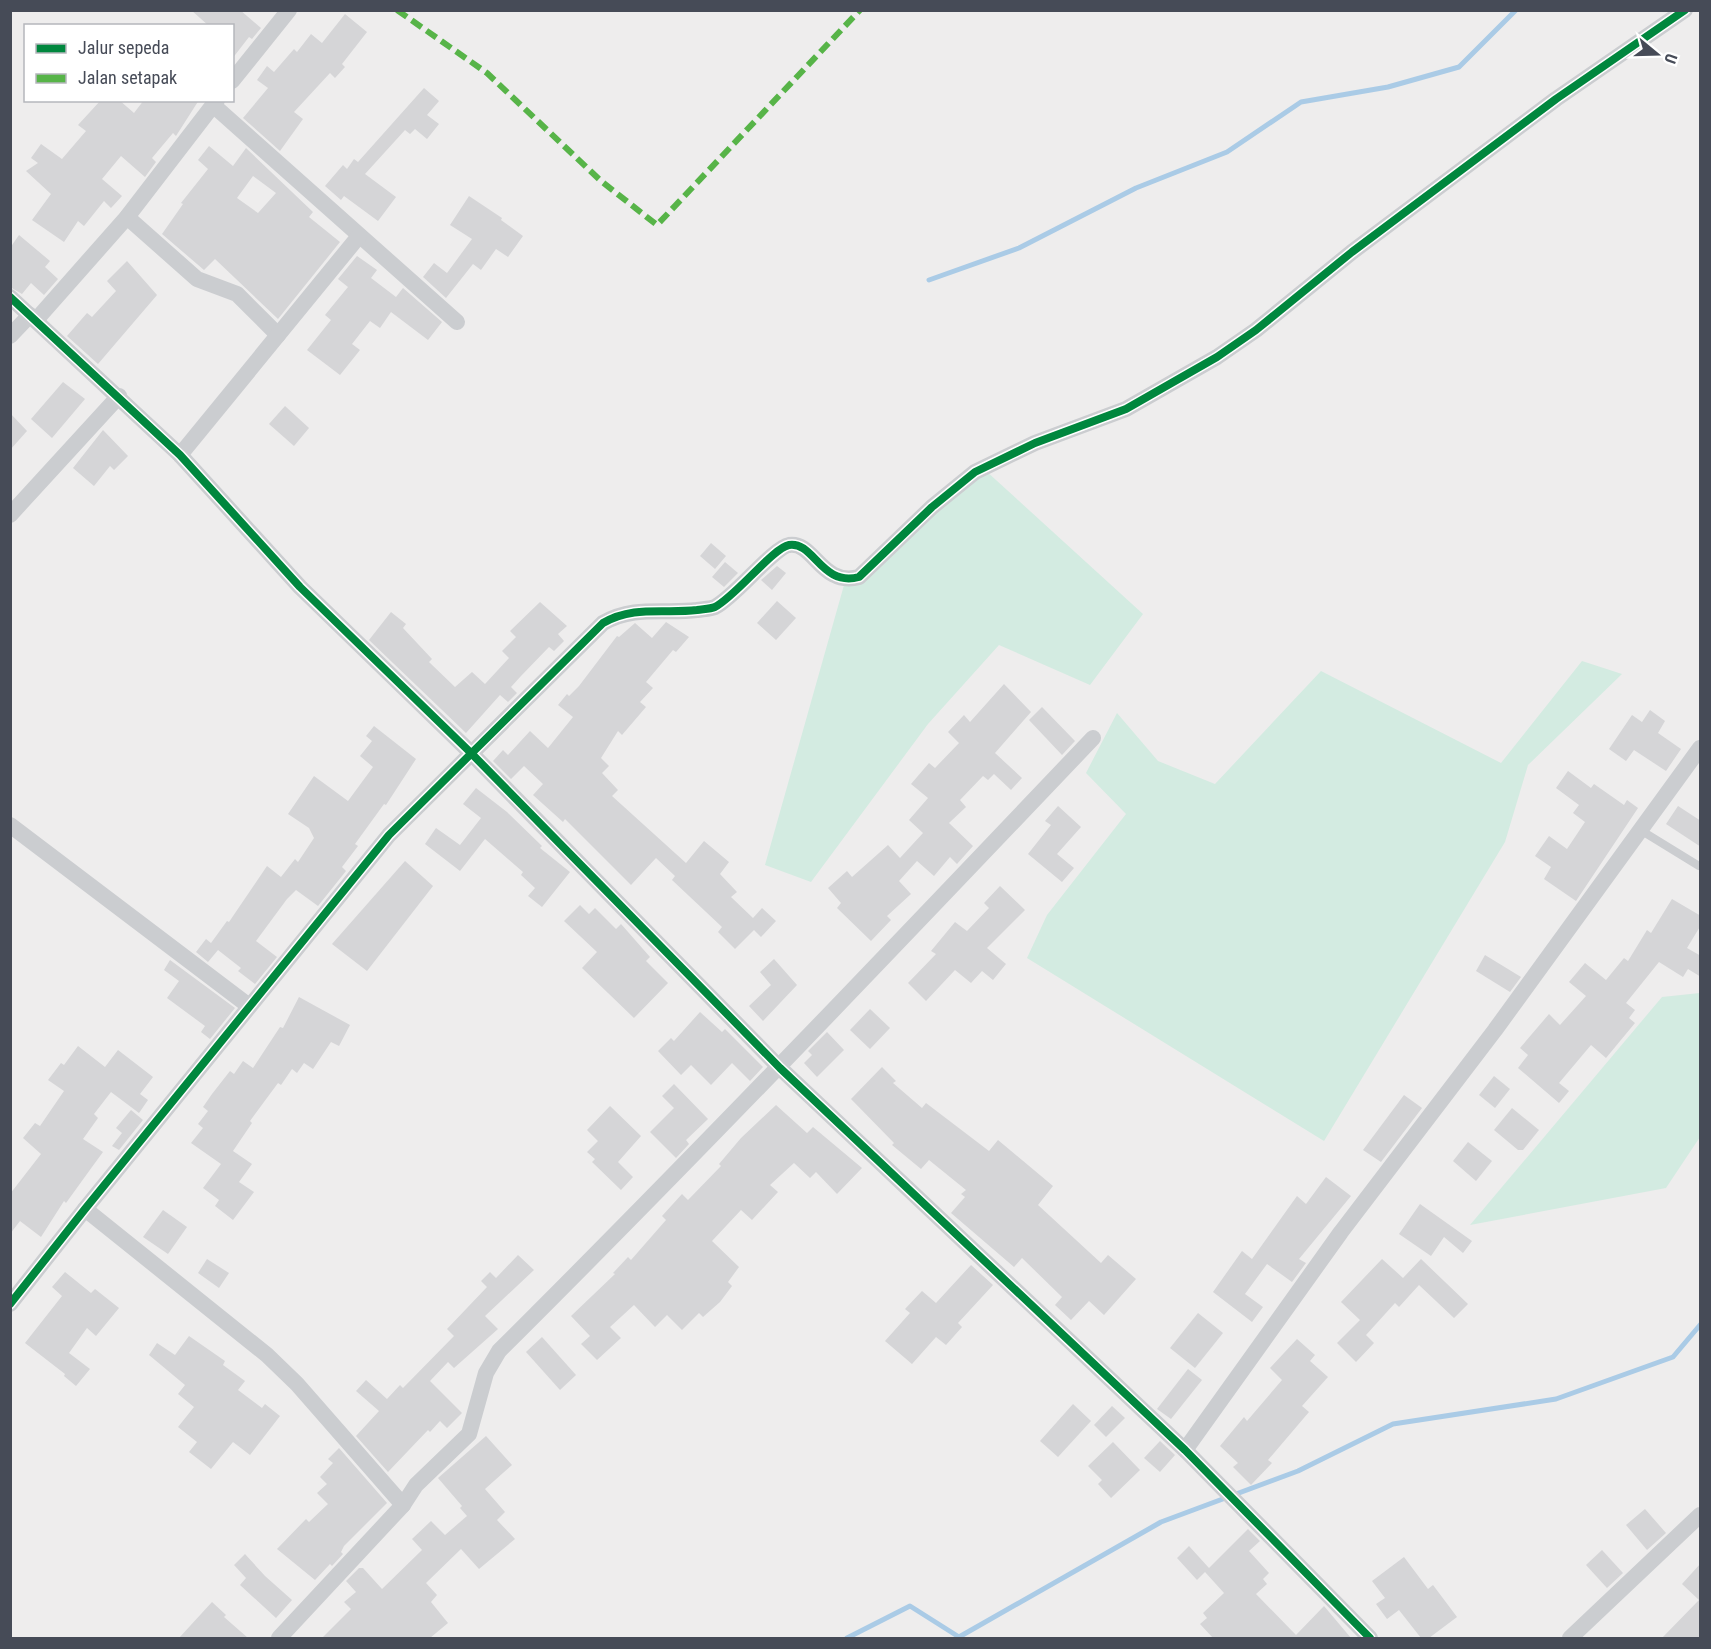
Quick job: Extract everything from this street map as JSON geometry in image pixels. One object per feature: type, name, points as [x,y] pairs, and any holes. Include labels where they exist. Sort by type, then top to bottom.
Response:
[{"type":"street","points":[[234,79],[289,10]]},
{"type":"street","points":[[10,1304],[84,1209],[389,835],[592,633],[614,616],[641,610],[677,612],[713,608],[736,592],[775,553],[787,545],[799,546],[834,577],[846,581],[859,578],[932,507],[975,472],[1035,443],[1115,414],[1216,357],[1256,330],[1352,252],[1556,99],[1685,10]]},
{"type":"street","points":[[10,336],[33,318],[127,217],[215,103],[359,236],[457,322]]},
{"type":"street","points":[[127,217],[197,279],[237,294],[278,335]]},
{"type":"street","points":[[180,455],[359,236]]},
{"type":"street","points":[[10,297],[180,455],[300,587],[470,752],[780,1068],[1185,1450],[1370,1638]]},
{"type":"street","points":[[10,515],[119,396]]},
{"type":"street","points":[[279,1638],[403,1505],[416,1485],[468,1434],[486,1372],[499,1351],[780,1068],[913,924],[1093,738]]},
{"type":"street","points":[[1185,1450],[1341,1232],[1642,831],[1701,748]]},
{"type":"street","points":[[10,825],[249,1006]]},
{"type":"street","points":[[84,1209],[267,1356],[297,1384],[403,1505]]},
{"type":"street","points":[[1570,1638],[1701,1515]]},
{"type":"lane","points":[[1642,831],[1699,866]]},
{"type":"green space","points":[[985,470],[1143,614],[1090,685],[999,645],[928,724],[811,882],[765,865],[846,578]]},
{"type":"green space","points":[[1582,661],[1622,674],[1528,765],[1505,842],[1324,1141],[1027,958],[1047,915],[1126,814],[1086,773],[1117,713],[1158,761],[1215,784],[1321,671],[1501,763]]},
{"type":"green space","points":[[1700,993],[1700,1137],[1666,1188],[1470,1225],[1662,997]]},
{"type":"building","points":[[191,10],[240,10],[261,28],[252,39],[249,37],[234,56],[234,24],[207,24]]},
{"type":"building","points":[[345,14],[367,32],[342,64],[345,67],[335,78],[330,73],[294,112],[303,119],[280,151],[243,118],[268,88],[257,80],[267,66],[274,72],[294,49],[297,52],[311,34],[322,43]]},
{"type":"building","points":[[424,88],[439,101],[427,115],[439,124],[427,139],[415,129],[410,134],[405,130],[365,174],[396,197],[378,221],[344,196],[341,200],[325,186],[343,165],[347,169],[354,159],[358,162]]},
{"type":"building","points":[[99,102],[121,102],[134,113],[142,102],[198,102],[176,136],[173,133],[152,158],[156,162],[145,177],[121,156],[102,179],[122,196],[111,208],[104,201],[84,226],[78,221],[64,242],[32,220],[51,194],[26,171],[38,163],[31,158],[41,144],[62,159],[86,131],[78,125]]},
{"type":"building","points":[[209,146],[233,166],[246,148],[313,212],[309,217],[340,242],[278,319],[215,259],[204,270],[162,234],[183,204],[181,203],[208,169],[198,160]],"holes":[[[253,176],[276,193],[258,213],[237,198]]]},
{"type":"building","points":[[469,196],[502,218],[501,220],[523,236],[508,257],[496,249],[481,270],[473,264],[446,298],[423,277],[434,263],[447,273],[472,239],[450,225]]},
{"type":"building","points":[[19,235],[50,261],[45,267],[58,279],[44,295],[31,283],[22,294],[10,287],[10,248]]},
{"type":"building","points":[[357,256],[377,270],[371,278],[396,297],[403,288],[442,322],[428,340],[391,312],[380,328],[370,321],[352,344],[360,350],[340,375],[307,350],[331,320],[325,315],[348,287],[338,279]]},
{"type":"building","points":[[127,261],[157,295],[98,364],[67,336],[87,313],[92,317],[116,291],[107,281]]},
{"type":"building","points":[[63,382],[85,399],[52,438],[31,419]]},
{"type":"building","points":[[285,406],[309,428],[294,446],[269,424]]},
{"type":"building","points":[[10,413],[27,431],[10,450]]},
{"type":"building","points":[[103,430],[128,456],[114,470],[110,466],[94,486],[73,468]]},
{"type":"building","points":[[711,543],[726,556],[715,569],[700,556]]},
{"type":"building","points":[[725,562],[738,573],[724,587],[712,577]]},
{"type":"building","points":[[777,566],[786,573],[772,590],[761,580]]},
{"type":"building","points":[[777,601],[796,618],[776,640],[757,623]]},
{"type":"building","points":[[540,602],[567,626],[558,634],[564,641],[554,651],[549,647],[521,676],[511,687],[517,693],[508,702],[500,695],[466,733],[369,640],[391,612],[406,624],[403,628],[432,659],[429,662],[455,687],[472,672],[485,684],[509,658],[502,651],[516,637],[510,631]]},
{"type":"building","points":[[666,622],[689,637],[676,652],[673,650],[646,682],[653,688],[640,702],[646,707],[622,735],[618,731],[601,758],[609,766],[602,773],[618,790],[612,796],[686,863],[704,841],[729,862],[720,874],[737,892],[731,897],[753,918],[762,908],[776,921],[761,937],[754,930],[735,949],[718,932],[722,927],[672,880],[675,876],[656,858],[631,885],[565,819],[563,822],[533,795],[543,784],[524,766],[511,779],[493,761],[503,750],[508,755],[530,731],[548,748],[573,717],[558,705],[567,694],[569,696],[579,686],[617,636],[619,637],[635,623],[652,638]]},
{"type":"building","points":[[1004,684],[1031,712],[995,753],[1022,778],[1011,790],[994,774],[988,780],[983,776],[960,800],[966,807],[949,823],[973,846],[957,864],[950,857],[934,876],[917,861],[899,881],[911,894],[887,916],[891,920],[871,941],[837,908],[841,903],[828,888],[847,871],[852,877],[888,845],[900,858],[923,833],[909,820],[928,798],[911,784],[929,763],[935,768],[959,743],[948,732],[964,715],[970,722]]},
{"type":"building","points":[[1042,707],[1075,741],[1062,755],[1029,720]]},
{"type":"building","points":[[1650,710],[1665,721],[1658,733],[1681,749],[1666,771],[1634,750],[1626,761],[1609,749],[1632,715],[1642,722]]},
{"type":"building","points":[[374,726],[416,759],[386,805],[384,804],[355,844],[358,846],[342,867],[346,871],[318,906],[296,890],[287,899],[256,941],[277,957],[255,984],[238,971],[241,968],[218,950],[208,962],[196,952],[206,939],[211,943],[227,921],[229,922],[267,866],[281,877],[295,859],[298,862],[314,838],[309,828],[288,814],[314,776],[348,801],[373,767],[360,756],[372,741],[366,736]]},
{"type":"building","points":[[1568,771],[1591,788],[1594,784],[1624,805],[1627,800],[1638,808],[1576,901],[1544,879],[1551,867],[1535,856],[1549,836],[1567,849],[1585,822],[1573,813],[1579,805],[1556,788]]},
{"type":"building","points":[[476,788],[507,812],[542,846],[540,848],[570,872],[542,907],[528,896],[535,888],[521,875],[523,872],[485,839],[460,871],[425,844],[436,828],[460,845],[481,818],[463,804]]},
{"type":"building","points":[[1058,806],[1081,827],[1057,854],[1074,868],[1062,882],[1028,854],[1051,825],[1045,821]]},
{"type":"building","points":[[1678,806],[1701,821],[1701,847],[1666,824]]},
{"type":"building","points":[[405,861],[433,886],[367,971],[332,944]]},
{"type":"building","points":[[1000,886],[1025,910],[987,948],[1006,964],[993,980],[982,971],[971,983],[955,970],[926,1001],[908,983],[936,954],[931,951],[955,922],[967,931],[989,908],[984,903]]},
{"type":"building","points":[[1672,899],[1701,916],[1701,925],[1687,948],[1701,956],[1701,977],[1688,969],[1683,977],[1659,962],[1626,1003],[1635,1010],[1629,1018],[1635,1023],[1606,1058],[1591,1045],[1559,1083],[1569,1091],[1559,1103],[1518,1068],[1528,1055],[1520,1048],[1549,1014],[1560,1025],[1586,996],[1569,982],[1585,963],[1606,980],[1624,958],[1628,961],[1647,930],[1651,933]]},
{"type":"building","points":[[580,905],[589,914],[595,908],[616,929],[621,924],[650,957],[646,961],[668,983],[634,1018],[582,968],[597,952],[564,921]]},
{"type":"building","points":[[1485,955],[1521,977],[1510,992],[1476,971]]},
{"type":"building","points":[[774,959],[797,985],[763,1021],[749,1006],[771,985],[760,972]]},
{"type":"building","points":[[170,960],[235,1008],[210,1039],[201,1032],[205,1026],[167,998],[179,981],[164,970]]},
{"type":"building","points":[[299,997],[350,1025],[339,1046],[331,1042],[313,1069],[304,1063],[297,1073],[292,1069],[281,1085],[278,1083],[250,1121],[252,1123],[233,1151],[252,1164],[239,1182],[254,1192],[233,1220],[215,1206],[219,1200],[203,1188],[221,1164],[191,1143],[203,1128],[198,1124],[208,1111],[203,1107],[212,1094],[230,1071],[234,1074],[243,1061],[253,1068],[280,1027],[283,1028]]},
{"type":"building","points":[[870,1009],[890,1028],[870,1049],[850,1030]]},
{"type":"building","points":[[700,1012],[722,1032],[725,1029],[763,1067],[750,1081],[732,1063],[711,1085],[691,1065],[681,1075],[658,1051],[671,1038],[674,1041]]},
{"type":"building","points":[[827,1032],[844,1050],[817,1077],[804,1063],[812,1055],[808,1051]]},
{"type":"building","points":[[78,1046],[105,1067],[118,1050],[153,1077],[140,1094],[148,1100],[139,1113],[111,1092],[94,1114],[98,1118],[83,1139],[103,1152],[66,1203],[64,1201],[41,1237],[20,1221],[10,1234],[10,1194],[41,1154],[23,1138],[35,1123],[40,1126],[64,1091],[48,1080],[61,1063],[64,1065]]},
{"type":"building","points":[[882,1067],[896,1081],[893,1083],[922,1108],[926,1103],[989,1151],[998,1140],[1053,1186],[1038,1205],[1101,1263],[1108,1255],[1136,1279],[1104,1315],[1089,1301],[1071,1320],[1055,1305],[1062,1297],[1022,1258],[1014,1267],[951,1213],[965,1197],[961,1194],[966,1190],[929,1160],[921,1169],[892,1145],[894,1143],[851,1099]]},
{"type":"building","points":[[1494,1076],[1510,1089],[1495,1108],[1479,1095]]},
{"type":"building","points":[[674,1084],[708,1119],[686,1140],[689,1144],[676,1158],[650,1132],[674,1108],[662,1096]]},
{"type":"building","points":[[1404,1095],[1422,1108],[1381,1162],[1363,1150]]},
{"type":"building","points":[[776,1105],[807,1133],[813,1127],[862,1168],[837,1194],[816,1172],[810,1178],[794,1163],[770,1185],[778,1192],[752,1220],[741,1210],[712,1241],[739,1267],[728,1282],[732,1286],[720,1302],[703,1317],[699,1313],[682,1330],[667,1315],[655,1327],[634,1305],[610,1327],[621,1338],[597,1360],[581,1344],[590,1336],[571,1316],[615,1274],[613,1273],[628,1257],[631,1260],[666,1220],[662,1216],[682,1194],[688,1200],[721,1166],[719,1164],[741,1138]]},
{"type":"building","points":[[610,1106],[641,1136],[618,1162],[633,1177],[621,1190],[592,1162],[595,1159],[587,1152],[598,1141],[587,1130]]},
{"type":"building","points":[[1512,1108],[1539,1130],[1523,1150],[1518,1150],[1494,1130]]},
{"type":"building","points":[[131,1110],[143,1120],[119,1150],[112,1146],[122,1133],[116,1128]]},
{"type":"building","points":[[1468,1142],[1492,1161],[1476,1181],[1453,1161]]},
{"type":"building","points":[[1326,1177],[1351,1196],[1299,1259],[1306,1263],[1292,1282],[1267,1264],[1245,1294],[1263,1307],[1252,1322],[1213,1292],[1242,1251],[1252,1259],[1297,1196],[1306,1204]]},
{"type":"building","points":[[1420,1204],[1472,1241],[1463,1253],[1444,1237],[1431,1256],[1399,1234]]},
{"type":"building","points":[[163,1210],[187,1227],[168,1254],[143,1237]]},
{"type":"building","points":[[518,1255],[534,1270],[485,1316],[498,1329],[454,1368],[448,1362],[430,1381],[462,1413],[447,1428],[440,1421],[430,1432],[428,1430],[388,1472],[356,1436],[379,1411],[356,1391],[366,1380],[387,1399],[400,1385],[403,1388],[454,1336],[447,1329],[487,1287],[481,1281],[490,1272],[496,1278]]},
{"type":"building","points":[[207,1259],[229,1273],[219,1288],[198,1273]]},
{"type":"building","points":[[1382,1259],[1403,1278],[1421,1259],[1468,1304],[1454,1318],[1419,1285],[1399,1307],[1395,1303],[1366,1335],[1374,1343],[1356,1362],[1337,1343],[1360,1320],[1341,1302]]},
{"type":"building","points":[[971,1265],[993,1285],[958,1323],[962,1327],[946,1345],[936,1337],[912,1364],[885,1341],[910,1313],[905,1309],[922,1291],[936,1303]]},
{"type":"building","points":[[65,1272],[91,1293],[95,1289],[119,1308],[96,1336],[87,1328],[69,1353],[90,1369],[76,1386],[64,1376],[65,1374],[25,1343],[62,1296],[52,1287]]},
{"type":"building","points":[[1198,1313],[1223,1333],[1195,1368],[1170,1348]]},
{"type":"building","points":[[189,1336],[225,1361],[223,1365],[245,1381],[238,1390],[262,1408],[265,1404],[280,1416],[250,1455],[233,1442],[211,1469],[189,1452],[197,1442],[178,1427],[194,1407],[178,1394],[185,1385],[149,1355],[157,1343],[175,1355]]},
{"type":"building","points":[[542,1337],[576,1375],[560,1390],[526,1352]]},
{"type":"building","points":[[1297,1339],[1315,1355],[1310,1361],[1328,1377],[1302,1406],[1309,1412],[1268,1460],[1272,1463],[1251,1485],[1233,1467],[1238,1463],[1220,1446],[1244,1417],[1247,1421],[1282,1380],[1270,1368]]},
{"type":"building","points":[[1188,1369],[1202,1380],[1171,1419],[1157,1409]]},
{"type":"building","points":[[1073,1404],[1091,1421],[1058,1457],[1040,1441]]},
{"type":"building","points":[[1112,1406],[1125,1418],[1106,1437],[1094,1425]]},
{"type":"building","points":[[486,1436],[512,1465],[485,1489],[505,1512],[497,1520],[515,1539],[479,1569],[461,1549],[426,1583],[437,1595],[431,1602],[448,1623],[430,1638],[322,1638],[351,1609],[344,1602],[356,1592],[346,1581],[359,1568],[363,1568],[382,1589],[422,1550],[412,1539],[431,1521],[445,1535],[467,1516],[460,1508],[462,1506],[438,1478]]},
{"type":"building","points":[[1160,1441],[1175,1455],[1160,1472],[1144,1458]]},
{"type":"building","points":[[1113,1442],[1140,1470],[1111,1498],[1098,1484],[1102,1480],[1088,1466]]},
{"type":"building","points":[[339,1448],[387,1503],[344,1546],[341,1552],[343,1554],[332,1566],[330,1564],[315,1580],[277,1549],[306,1519],[309,1522],[328,1504],[317,1493],[327,1484],[320,1477],[333,1463],[328,1459]]},
{"type":"building","points":[[1645,1509],[1666,1533],[1647,1550],[1626,1525]]},
{"type":"building","points":[[1248,1529],[1260,1541],[1249,1551],[1269,1573],[1263,1579],[1267,1584],[1256,1594],[1296,1635],[1324,1606],[1351,1638],[1213,1638],[1200,1624],[1207,1618],[1203,1613],[1224,1593],[1205,1572],[1197,1580],[1177,1558],[1189,1546],[1209,1568]]},
{"type":"building","points":[[1602,1550],[1623,1573],[1607,1588],[1586,1565]]},
{"type":"building","points":[[245,1554],[292,1600],[276,1618],[240,1585],[246,1578],[234,1565]]},
{"type":"building","points":[[1404,1557],[1428,1589],[1433,1585],[1457,1617],[1429,1638],[1421,1638],[1399,1610],[1387,1619],[1376,1604],[1385,1598],[1372,1581]]},
{"type":"building","points":[[1701,1563],[1701,1638],[1662,1638],[1699,1600],[1682,1584]]},
{"type":"building","points":[[212,1602],[226,1615],[224,1617],[248,1638],[179,1638]]},
{"type":"waterway","points":[[929,280],[1019,248],[1136,188],[1227,152],[1301,102],[1388,87],[1459,67],[1516,10]]},
{"type":"waterway","points":[[847,1638],[910,1606],[959,1637],[1161,1522],[1298,1471],[1393,1424],[1556,1399],[1673,1357],[1700,1325]]},
{"type":"marked path","points":[[397,10],[487,73],[601,181],[657,225],[860,10]]},
{"type":"cycle path","points":[[10,1304],[389,835],[603,623],[615,617],[638,612],[685,611],[715,607],[774,554],[789,545],[805,550],[836,576],[859,577],[932,507],[975,472],[1035,443],[1126,409],[1217,357],[1256,330],[1352,252],[1556,99],[1685,10]]},
{"type":"cycle path","points":[[10,297],[180,455],[300,587],[470,752],[780,1068],[1185,1450],[1370,1638]]}]
